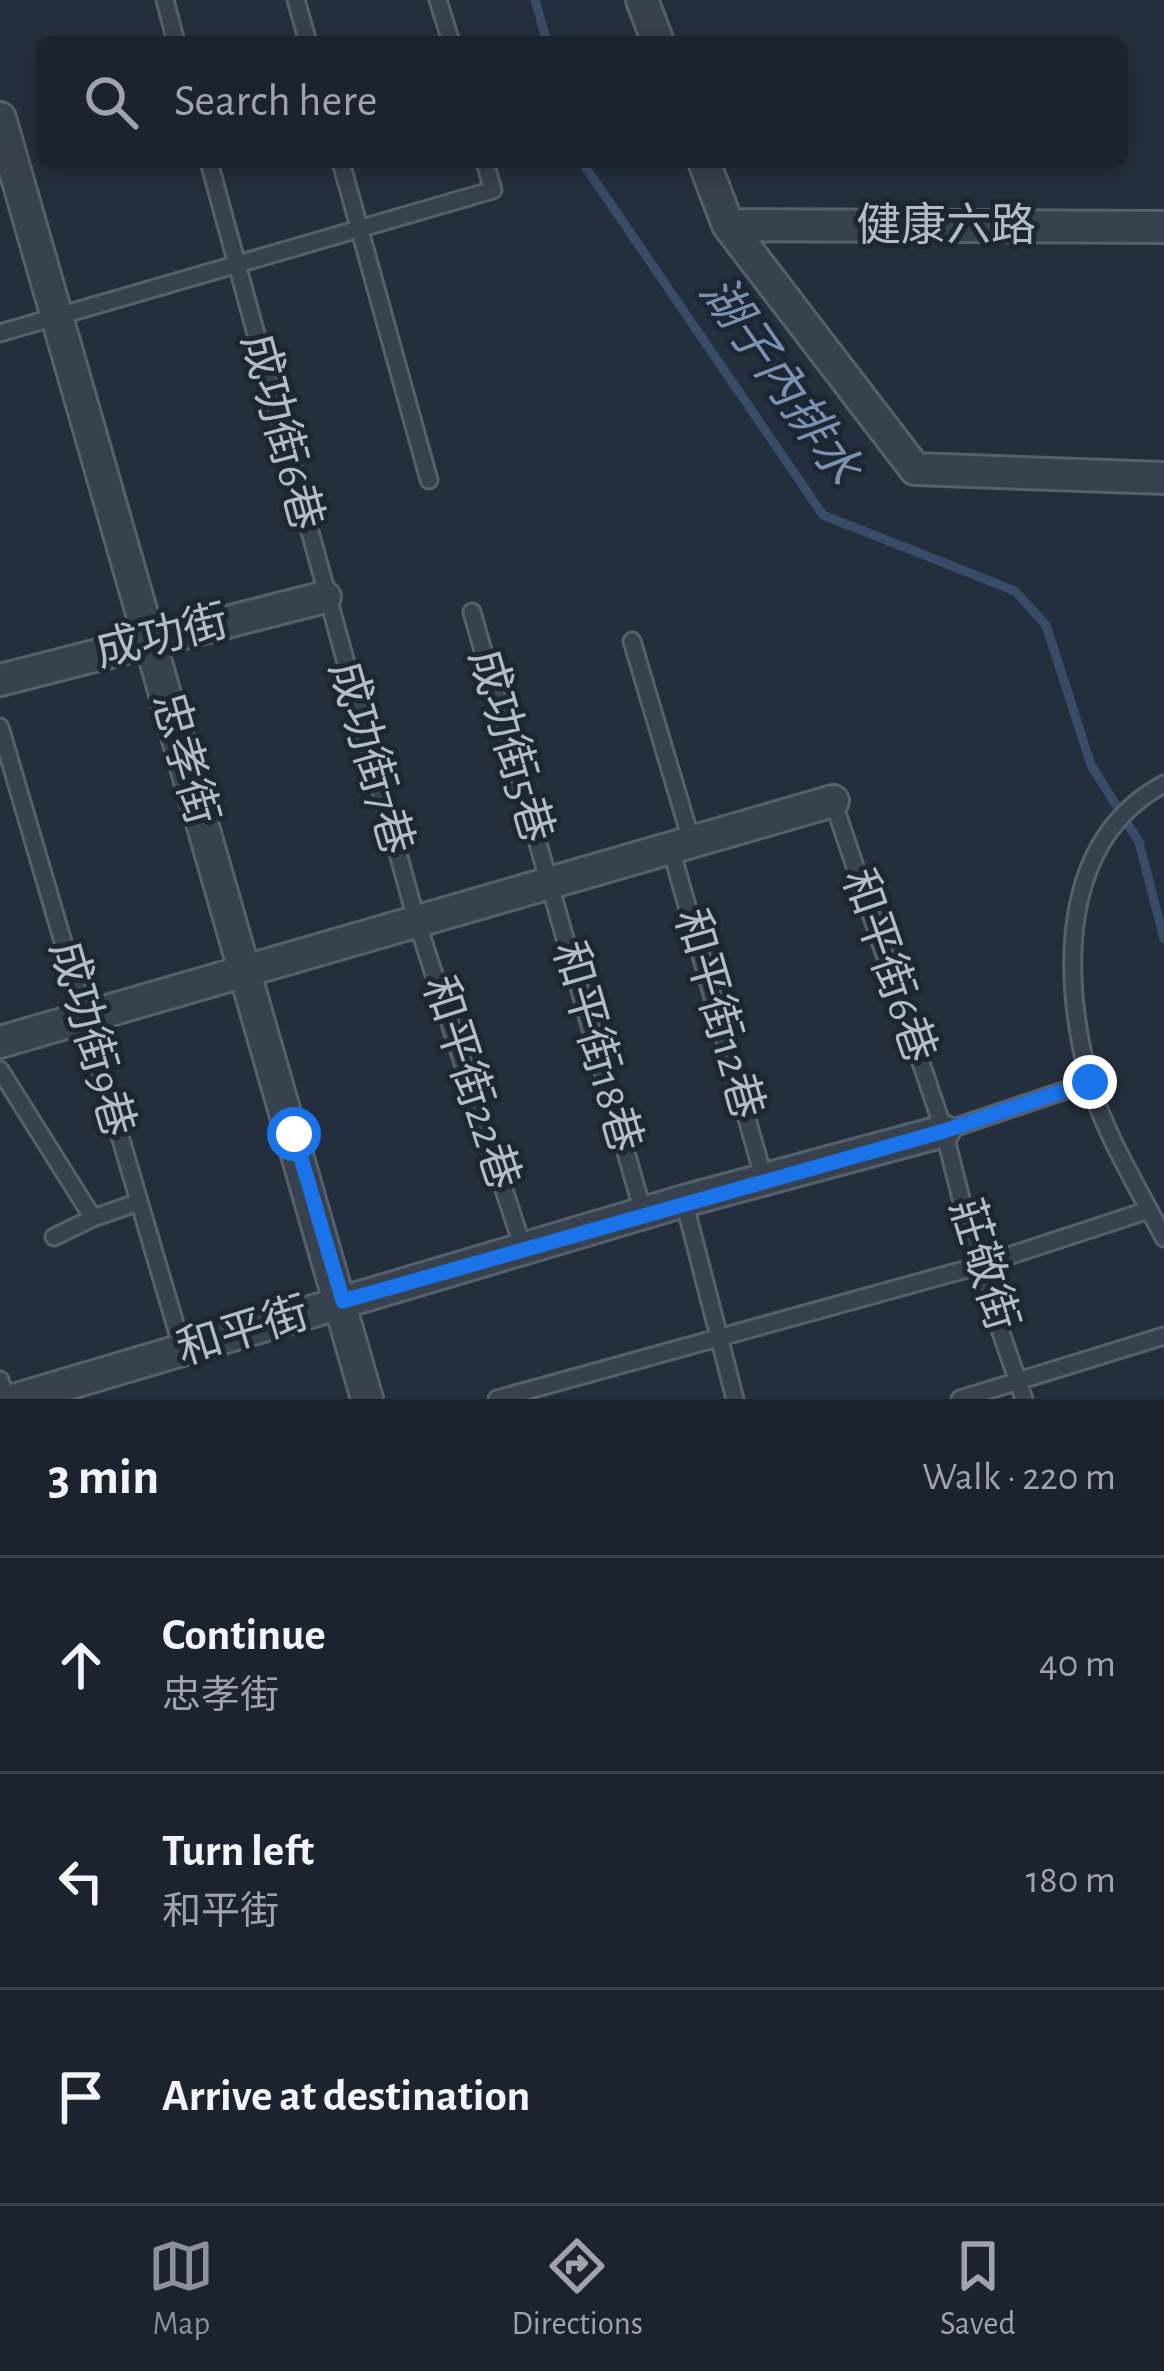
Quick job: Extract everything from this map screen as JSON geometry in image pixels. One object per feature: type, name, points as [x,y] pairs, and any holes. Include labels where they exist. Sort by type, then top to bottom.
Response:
[{"type":"street","points":[[642,0],[656,36]]},
{"type":"street","name":"忠孝街","points":[[0,118],[343,1301],[367,1399]]},
{"type":"street","points":[[706,168],[728,224],[915,469],[1164,478]]},
{"type":"street","name":"健康六路","points":[[728,224],[1164,227]]},
{"type":"street","name":"成功街","points":[[0,680],[325,597]]},
{"type":"street","points":[[0,1042],[244,967],[832,801]]},
{"type":"street","name":"和平街","points":[[17,1399],[105,1388],[183,1351],[343,1301],[643,1212],[944,1131]]},
{"type":"lane","points":[[165,0],[174,36]]},
{"type":"lane","points":[[296,0],[306,36]]},
{"type":"lane","points":[[439,0],[449,36]]},
{"type":"lane","name":"成功街6巷","points":[[211,168],[325,597]]},
{"type":"lane","points":[[343,168],[429,479]]},
{"type":"lane","points":[[0,333],[238,268],[494,190],[487,168]]},
{"type":"lane","name":"成功街7巷","points":[[325,597],[416,919]]},
{"type":"lane","name":"成功街5巷","points":[[472,612],[548,881]]},
{"type":"lane","name":"和平街12巷","points":[[632,641],[764,1179]]},
{"type":"lane","name":"成功街9巷","points":[[0,727],[183,1351]]},
{"type":"lane","points":[[1164,784],[1140,797],[1103,834],[1076,909],[1072,965],[1090,1082],[1164,1238]]},
{"type":"lane","name":"和平街6巷","points":[[832,801],[944,1131]]},
{"type":"lane","name":"和平街18巷","points":[[548,881],[643,1212]]},
{"type":"lane","name":"和平街22巷","points":[[416,919],[523,1248]]},
{"type":"lane","points":[[0,1070],[93,1218]]},
{"type":"lane","name":"和平街","points":[[944,1131],[1090,1082]]},
{"type":"lane","name":"莊敬街","points":[[944,1131],[979,1266],[1022,1391]]},
{"type":"lane","points":[[684,1201],[735,1399]]},
{"type":"lane","points":[[54,1237],[140,1202]]},
{"type":"lane","points":[[497,1399],[979,1266],[1149,1210]]},
{"type":"lane","points":[[960,1399],[1022,1391],[1164,1336]]},
{"type":"lane","points":[[0,1381],[6,1399]]},
{"type":"waterway","name":"湖子內排水","points":[[535,0],[545,36]]},
{"type":"waterway","name":"湖子內排水","points":[[586,168],[823,515],[1015,591],[1046,625],[1091,765],[1139,842],[1164,939]]},
{"type":"route","points":[[294,1134],[343,1301],[944,1131],[1090,1082]]}]
